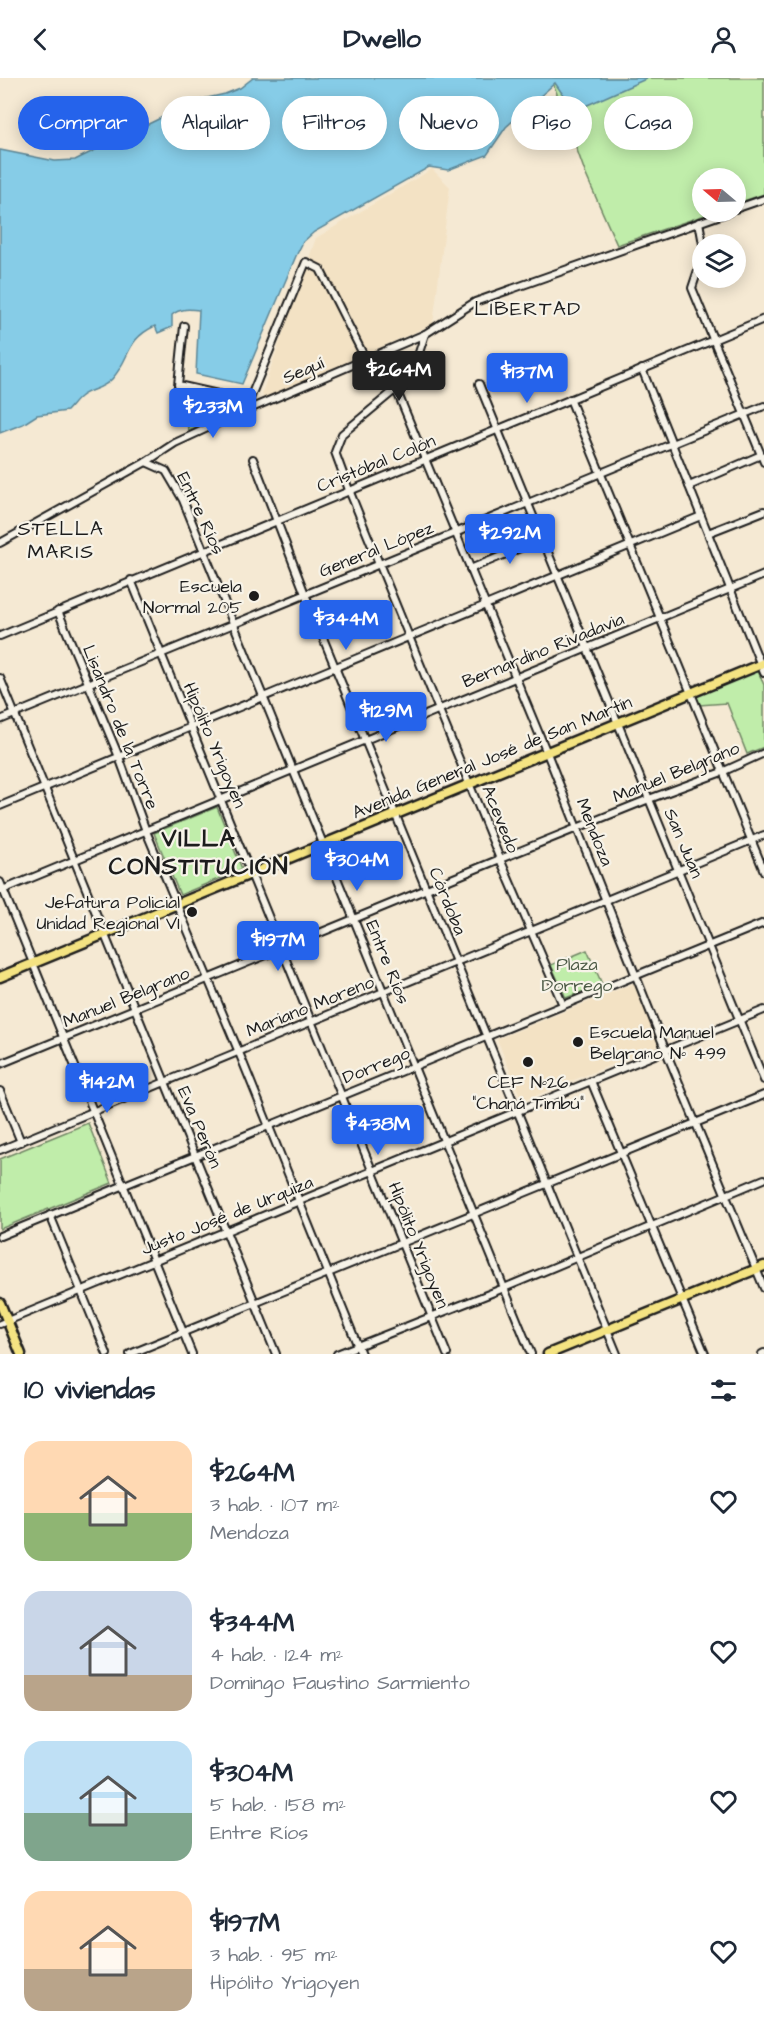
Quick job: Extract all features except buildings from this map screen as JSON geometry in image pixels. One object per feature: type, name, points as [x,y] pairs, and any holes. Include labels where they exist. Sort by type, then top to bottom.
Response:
[{"type":"main road","name":"Avenida General José de San Martín","points":[[0,977],[689,693],[763,667]]},
{"type":"main road","points":[[548,1354],[760,1268]]},
{"type":"main road","points":[[0,1303],[4,1322],[21,1354]]},
{"type":"street","points":[[746,205],[764,199]]},
{"type":"street","points":[[699,222],[701,234]]},
{"type":"street","name":"Seguí","points":[[0,543],[146,462],[175,443],[425,334],[475,302],[699,222]]},
{"type":"street","points":[[184,326],[178,385],[249,401],[306,262],[320,269],[366,360]]},
{"type":"street","points":[[692,288],[764,462]]},
{"type":"street","name":"Cristóbal Colón","points":[[0,636],[764,319]]},
{"type":"street","name":"Acevedo","points":[[425,334],[415,365],[396,389],[342,434],[335,452],[500,859],[563,1005]]},
{"type":"street","points":[[642,369],[763,667]]},
{"type":"street","name":"San Juan","points":[[479,384],[764,1080]]},
{"type":"street","name":"Mendoza","points":[[396,389],[547,753],[665,1049],[760,1268],[764,1288]]},
{"type":"street","points":[[570,399],[764,871]]},
{"type":"street","points":[[240,413],[243,400]]},
{"type":"street","name":"General López","points":[[0,720],[764,406]]},
{"type":"street","points":[[689,486],[761,455]]},
{"type":"street","name":"Córdoba","points":[[254,459],[305,594],[617,1354]]},
{"type":"street","name":"Entre Ríos","points":[[146,462],[166,471],[183,500],[446,1140],[531,1354]]},
{"type":"street","points":[[708,533],[764,511]]},
{"type":"street","points":[[0,806],[631,547],[701,516]]},
{"type":"street","points":[[470,569],[542,539]]},
{"type":"street","name":"Bernardino Rivadavia","points":[[2,890],[764,575]]},
{"type":"street","name":"Hipólito Yrigoyen","points":[[131,580],[447,1354]]},
{"type":"street","name":"Lisandro de la Torre","points":[[58,611],[361,1354]]},
{"type":"street","name":"Eva Perón","points":[[0,678],[276,1354]]},
{"type":"street","name":"Manuel Belgrano","points":[[0,1064],[764,753]]},
{"type":"street","name":"Mariano Moreno","points":[[0,1150],[764,835]]},
{"type":"street","points":[[0,882],[192,1354]]},
{"type":"street","name":"Dorrego","points":[[0,1236],[764,923]]},
{"type":"street","name":"Justo José de Urquiza","points":[[4,1322],[764,1010]]},
{"type":"street","points":[[591,1081],[705,1354]]},
{"type":"street","points":[[0,1091],[21,1142]]},
{"type":"street","points":[[130,1354],[764,1095]]},
{"type":"street","points":[[337,1354],[504,1288],[764,1179]]},
{"type":"street","points":[[50,1215],[107,1354]]},
{"type":"shaded area","points":[[432,169],[450,187],[433,324],[264,399],[262,393],[316,238]]},
{"type":"shaded area","points":[[635,983],[660,1045],[522,1101],[497,1039]]},
{"type":"green space","points":[[554,78],[764,78],[764,194],[746,200],[746,168],[692,168],[692,219],[617,245],[577,150],[592,150],[592,96],[558,96],[552,80]]},
{"type":"green space","points":[[175,389],[235,403],[234,413],[189,430],[173,393]]},
{"type":"green space","points":[[758,671],[764,685],[764,747],[747,754],[727,703],[699,705],[695,696]]},
{"type":"green space","points":[[217,807],[242,869],[180,895],[154,833]]},
{"type":"green space","name":"Plaza Dorrego","points":[[587,950],[602,984],[566,998],[551,965]]},
{"type":"green space","points":[[88,1123],[112,1183],[0,1229],[0,1159]]},
{"type":"water","points":[[253,78],[648,78],[592,103],[592,96],[564,96],[555,83],[541,96],[511,96],[511,123],[499,137],[499,96],[399,96],[399,150],[490,150],[487,155],[448,170],[429,167],[314,232],[303,242],[242,384],[196,374],[199,310],[182,310],[172,315],[172,327],[158,333],[155,326],[138,337],[112,379],[84,394],[67,411],[37,415],[23,424],[0,433],[0,150],[55,161],[75,160],[95,150],[149,150],[149,124],[161,118],[161,150],[270,150],[270,96],[216,96],[240,88]]},
{"type":"place","name":"Escuela Normal 205","points":[[254,596]]},
{"type":"place","name":"Jefatura Policial Unidad Regional VI","points":[[192,912]]},
{"type":"place","name":"Escuela Manuel Belgrano Nº 499","points":[[578,1042]]},
{"type":"place","name":"CEF Nº26 \"Chaná Timbú\"","points":[[528,1062]]},
{"type":"district","name":"LIBERTAD","points":[[528,308]]},
{"type":"district","name":"STELLA MARIS","points":[[61,540]]},
{"type":"district","name":"VILLA CONSTITUCIÓN","points":[[199,852]]}]
